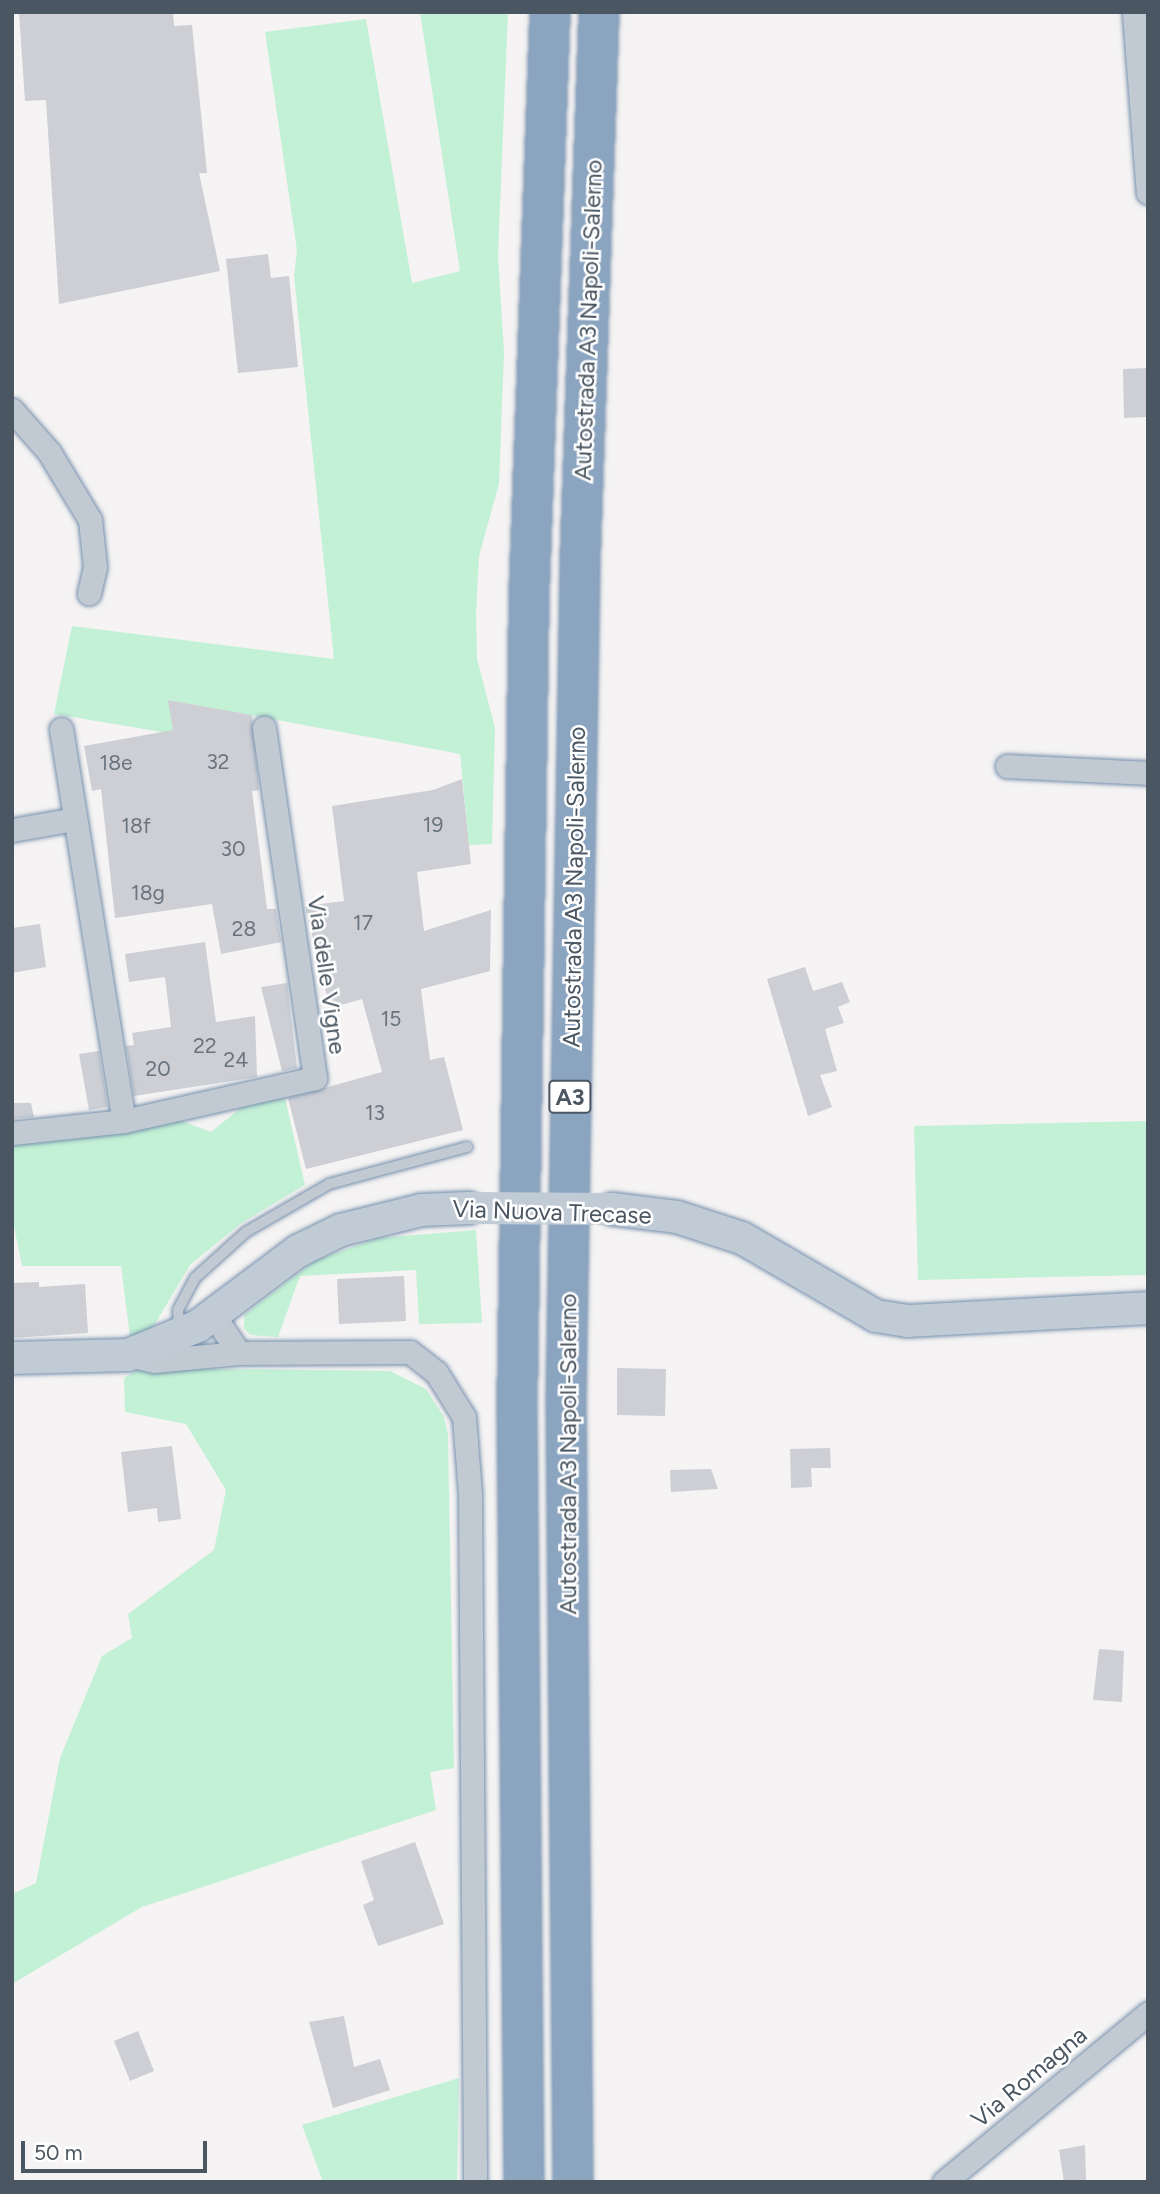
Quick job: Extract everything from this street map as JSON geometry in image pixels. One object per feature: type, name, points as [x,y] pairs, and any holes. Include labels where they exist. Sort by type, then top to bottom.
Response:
[{"type":"highway","name":"Autostrada A3 Napoli-Salerno","points":[[524,2182],[517,1412],[529,610],[550,12]]},
{"type":"highway","name":"Autostrada A3 Napoli-Salerno","points":[[573,2182],[566,1401],[579,603],[599,12]]},
{"type":"street","points":[[1135,12],[1148,192]]},
{"type":"street","points":[[12,410],[49,452],[90,520],[95,567],[89,593]]},
{"type":"street","name":"Via delle Vigne","points":[[12,1133],[124,1121],[315,1078],[264,728]]},
{"type":"street","points":[[61,729],[124,1121]]},
{"type":"street","points":[[1007,766],[1148,773]]},
{"type":"street","points":[[12,830],[75,820]]},
{"type":"street","name":"Via Nuova Trecase","points":[[12,1358],[128,1355],[196,1325],[298,1251],[341,1230],[421,1210],[612,1209],[677,1217],[742,1238],[876,1315],[908,1321],[1148,1308]]},
{"type":"street","points":[[196,1325],[239,1353]]},
{"type":"street","points":[[196,1325],[200,1338],[216,1356]]},
{"type":"street","points":[[128,1355],[154,1361],[239,1353],[410,1352],[436,1372],[464,1417],[470,1454],[475,2182]]},
{"type":"street","name":"Via Romagna","points":[[944,2182],[1148,2013]]},
{"type":"lane","points":[[196,1325],[178,1310],[195,1278],[246,1232],[330,1184],[467,1147]]},
{"type":"green space","points":[[420,12],[508,12],[498,256],[504,352],[499,484],[479,556],[476,614],[477,659],[495,728],[492,844],[469,845],[460,754],[169,700],[174,734],[54,714],[72,626],[334,659],[294,276],[297,250],[265,32],[366,19],[412,283],[460,271]]},
{"type":"green space","points":[[284,1094],[305,1185],[240,1224],[190,1265],[152,1329],[130,1337],[121,1266],[22,1266],[12,1216],[12,1146],[179,1120],[211,1132],[243,1106]]},
{"type":"green space","points":[[1148,1121],[1148,1275],[918,1280],[914,1126]]},
{"type":"green space","points":[[476,1230],[482,1323],[419,1324],[416,1270],[300,1276],[278,1337],[251,1335],[244,1329],[244,1315],[316,1260],[378,1238]]},
{"type":"green space","points":[[140,1368],[390,1371],[426,1389],[444,1417],[448,1435],[454,1768],[430,1772],[436,1810],[142,1907],[12,1984],[12,1894],[36,1883],[60,1758],[102,1656],[132,1638],[128,1614],[214,1550],[226,1490],[186,1424],[125,1412],[124,1378]]},
{"type":"green space","points":[[459,2078],[457,2182],[323,2182],[302,2125]]},
{"type":"building","points":[[19,12],[173,12],[174,26],[192,25],[207,173],[199,173],[220,271],[59,304],[46,100],[25,101]]},
{"type":"building","points":[[268,254],[271,278],[289,276],[298,367],[238,373],[226,259]]},
{"type":"building","points":[[1148,368],[1148,417],[1124,418],[1123,369]]},
{"type":"building","points":[[168,700],[252,715],[259,790],[252,791],[267,909],[276,909],[281,942],[221,954],[212,904],[115,918],[101,789],[92,791],[84,746],[173,730]]},
{"type":"building","points":[[462,779],[471,864],[417,872],[424,931],[491,910],[490,971],[421,989],[430,1060],[444,1057],[463,1130],[306,1169],[288,1098],[382,1072],[362,999],[330,1008],[305,906],[344,901],[332,806],[433,790]]},
{"type":"building","points":[[40,924],[46,967],[12,973],[12,928]]},
{"type":"building","points":[[205,942],[216,1022],[255,1016],[257,1077],[134,1096],[126,1046],[134,1045],[132,1033],[171,1027],[165,977],[129,982],[125,954]]},
{"type":"building","points":[[805,967],[813,991],[842,982],[850,1002],[838,1007],[844,1023],[825,1029],[837,1071],[820,1075],[832,1107],[808,1116],[767,979]]},
{"type":"building","points":[[287,983],[297,1068],[282,1071],[261,987]]},
{"type":"building","points":[[99,1051],[108,1107],[89,1110],[79,1054]]},
{"type":"building","points":[[12,1103],[31,1103],[34,1117],[12,1119]]},
{"type":"building","points":[[404,1276],[406,1321],[339,1324],[337,1279]]},
{"type":"building","points":[[39,1282],[39,1287],[85,1284],[88,1333],[12,1338],[12,1283]]},
{"type":"building","points":[[617,1368],[666,1369],[665,1416],[617,1415]]},
{"type":"building","points":[[172,1446],[181,1519],[158,1522],[157,1508],[128,1512],[121,1452]]},
{"type":"building","points":[[830,1448],[831,1468],[811,1468],[812,1487],[791,1488],[790,1449]]},
{"type":"building","points":[[711,1469],[718,1489],[671,1492],[670,1470]]},
{"type":"building","points":[[1099,1649],[1124,1651],[1122,1702],[1093,1700]]},
{"type":"building","points":[[415,1842],[444,1924],[378,1946],[363,1905],[374,1900],[361,1861]]},
{"type":"building","points":[[344,2016],[354,2067],[380,2059],[390,2090],[333,2108],[309,2022]]},
{"type":"building","points":[[138,2031],[154,2071],[130,2081],[114,2041]]},
{"type":"building","points":[[1085,2145],[1086,2182],[1064,2182],[1059,2150]]}]
